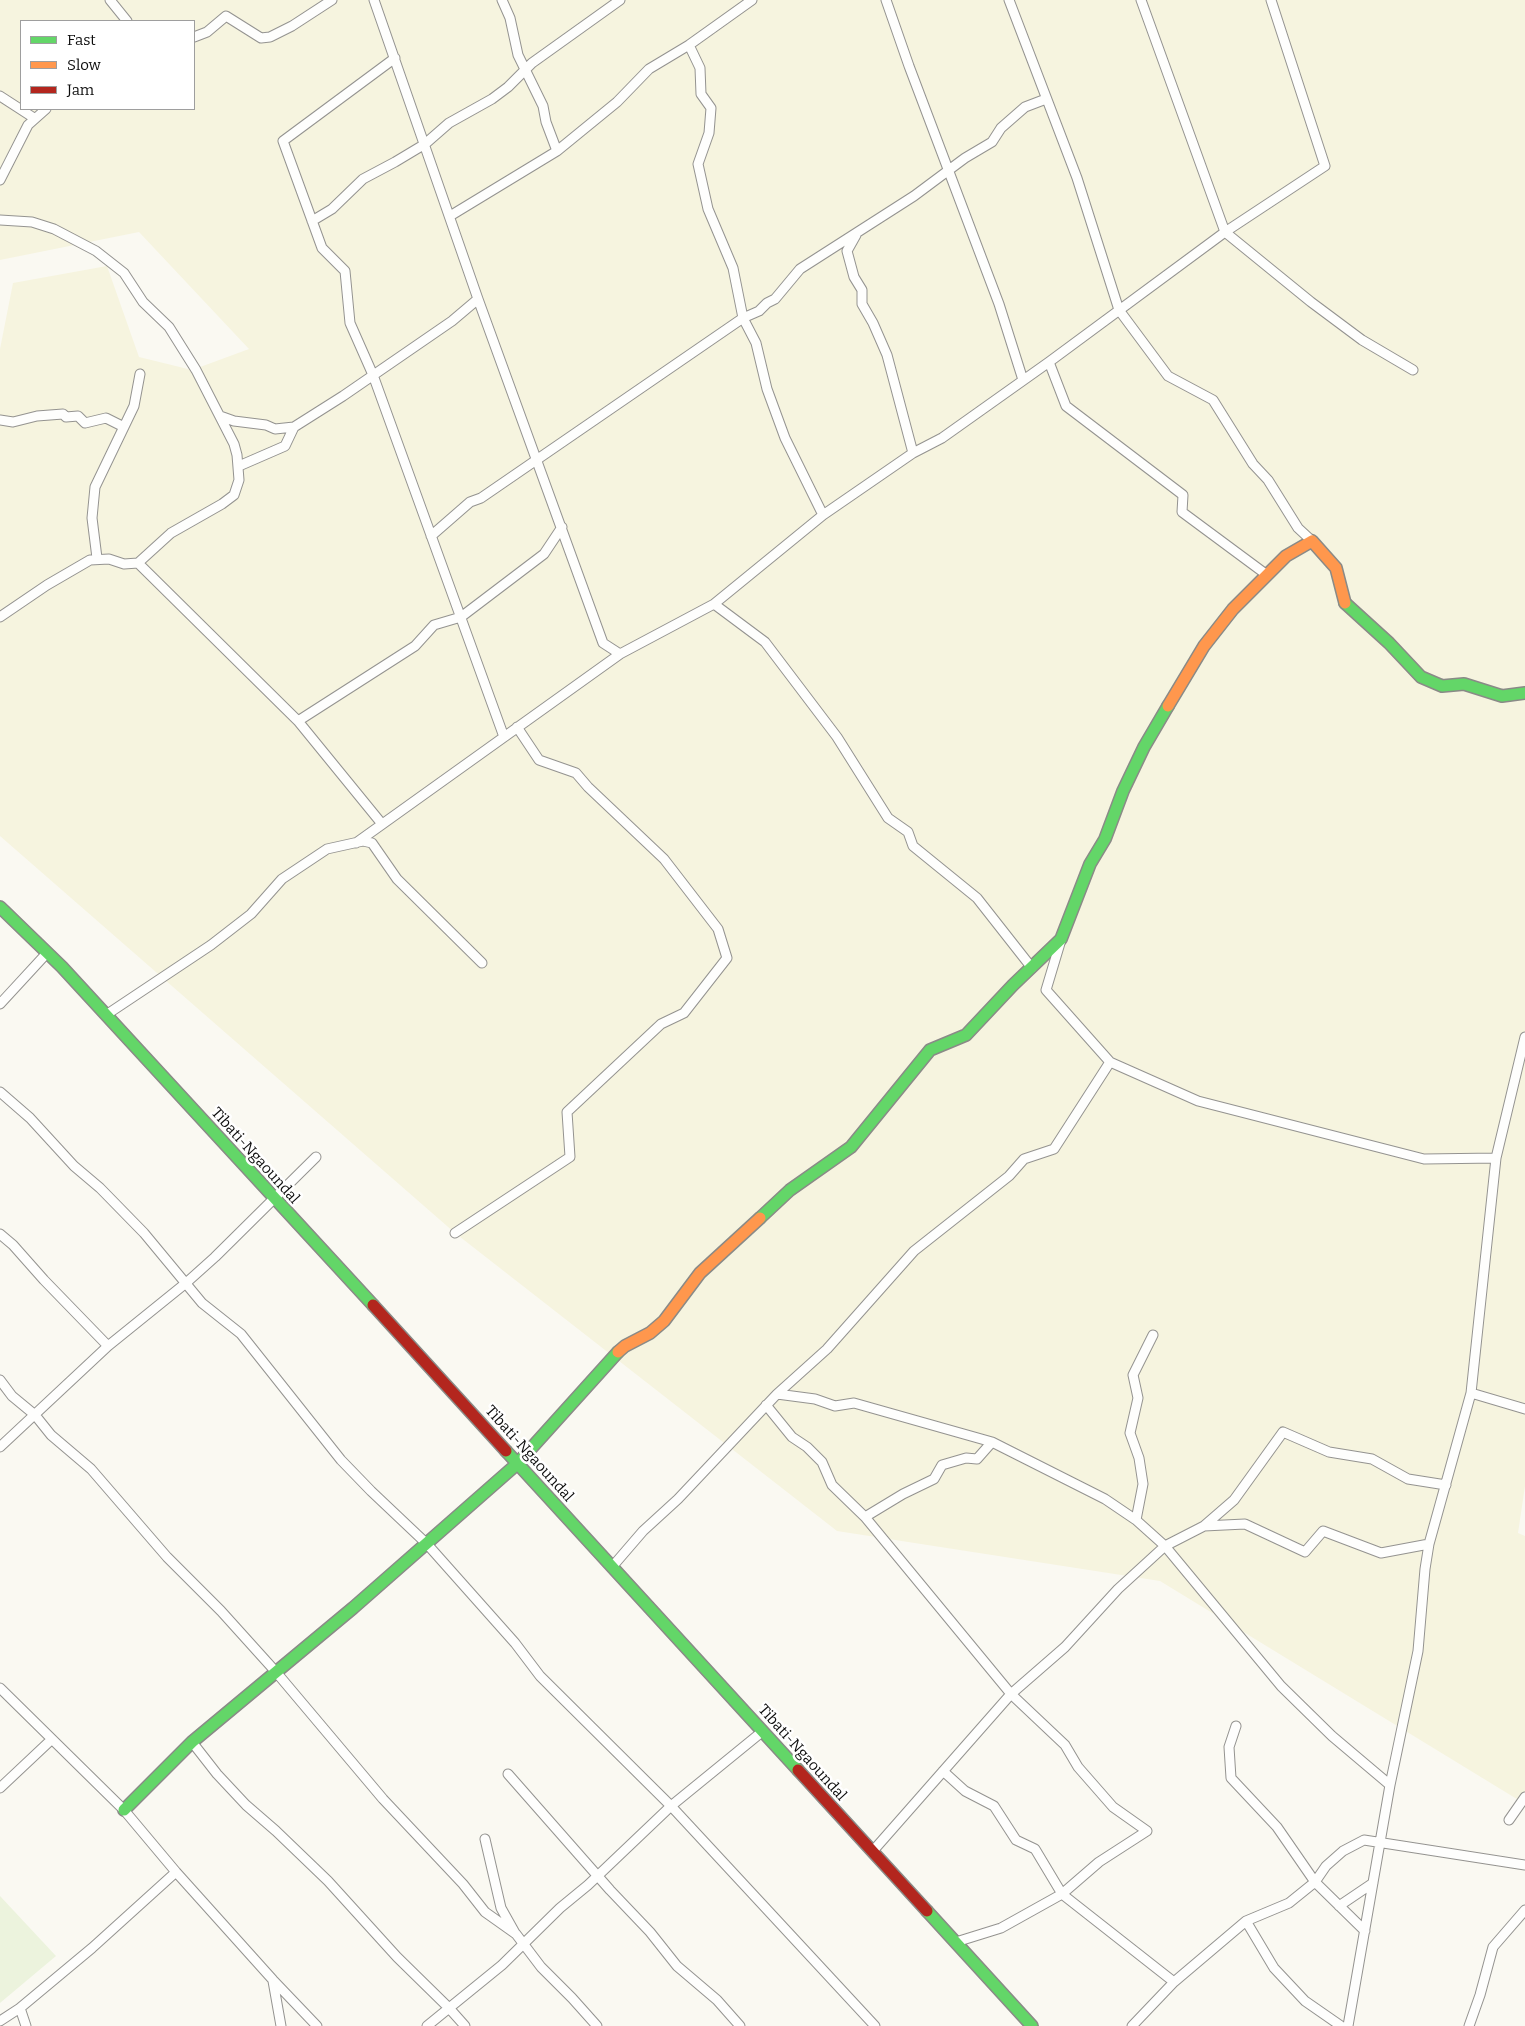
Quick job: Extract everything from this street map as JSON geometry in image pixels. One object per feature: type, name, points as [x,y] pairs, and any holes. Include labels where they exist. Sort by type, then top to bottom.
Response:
[{"type":"main road","points":[[124,1810],[192,1742],[427,1544],[518,1464],[611,1358],[625,1346],[650,1333],[664,1321],[700,1272],[790,1190],[851,1147],[930,1050],[966,1035],[1062,939],[1090,864],[1105,839],[1123,791],[1144,746],[1204,646],[1232,609],[1286,556],[1312,541],[1336,568],[1343,601],[1389,643],[1422,677],[1442,686],[1464,684],[1502,696],[1525,693]]},
{"type":"main road","name":"Tibati-Ngaoundal","points":[[0,907],[106,1015],[763,1731],[872,1853],[956,1942],[1026,2024]]},
{"type":"street","points":[[110,0],[126,20]]},
{"type":"street","points":[[195,37],[207,32],[226,16],[261,38],[270,37],[297,23],[332,0]]},
{"type":"street","points":[[374,0],[478,299],[562,527],[602,643],[620,654]]},
{"type":"street","points":[[502,0],[510,18],[518,56],[543,106],[546,122],[557,150]]},
{"type":"street","points":[[312,221],[332,209],[362,178],[395,162],[425,144],[449,123],[492,99],[526,70],[620,0]]},
{"type":"street","points":[[450,216],[557,150],[617,102],[649,69],[688,45],[752,0]]},
{"type":"street","points":[[886,0],[999,304],[1023,380]]},
{"type":"street","points":[[1009,0],[1077,178],[1119,310],[1168,376],[1213,400],[1253,464],[1268,480],[1298,528],[1312,541]]},
{"type":"street","points":[[1142,0],[1225,232],[1311,302],[1362,340],[1413,370]]},
{"type":"street","points":[[356,843],[620,654],[714,604],[823,514],[913,453],[942,438],[1049,362],[1225,232],[1325,166],[1271,0]]},
{"type":"street","points":[[688,45],[700,68],[701,94],[710,108],[709,133],[698,164],[708,209],[733,268],[744,318],[756,343],[767,389],[785,438],[823,514]]},
{"type":"street","points":[[395,58],[283,141],[322,248],[345,270],[350,323],[373,375],[504,737]]},
{"type":"street","points":[[0,96],[20,109]]},
{"type":"street","points":[[431,536],[470,502],[481,498],[744,318],[759,312],[767,303],[775,299],[800,269],[914,196],[948,170],[992,142],[1001,128],[1026,107],[1046,99]]},
{"type":"street","points":[[22,110],[34,118]]},
{"type":"street","points":[[0,180],[28,125],[45,110]]},
{"type":"street","points":[[0,220],[42,224],[96,251],[124,273],[144,302],[169,327],[196,370],[234,444],[239,466],[239,480],[234,495],[207,515],[171,533],[138,564],[124,564],[109,559],[96,558],[79,565],[0,617]]},
{"type":"street","points":[[857,233],[847,252],[854,277],[862,290],[862,304],[873,323],[887,355],[913,453]]},
{"type":"street","points":[[220,416],[234,421],[266,424],[275,429],[294,427],[452,321],[478,299]]},
{"type":"street","points":[[1049,362],[1066,406],[1183,495],[1182,512],[1267,574]]},
{"type":"street","points":[[96,558],[92,518],[95,486],[134,406],[140,374]]},
{"type":"street","points":[[0,420],[13,422],[37,416],[63,414],[66,418],[78,416],[85,423],[106,418],[124,427]]},
{"type":"street","points":[[239,466],[285,446],[294,427]]},
{"type":"street","points":[[298,721],[415,646],[434,625],[461,617],[544,554],[562,527]]},
{"type":"street","points":[[138,564],[298,721],[382,824]]},
{"type":"street","points":[[714,604],[765,642],[837,737],[888,818],[908,832],[913,846],[977,898],[1032,968]]},
{"type":"street","points":[[455,1233],[570,1157],[567,1112],[661,1024],[684,1013],[726,958],[718,929],[664,860],[588,787],[576,773],[539,760],[517,727]]},
{"type":"street","points":[[106,1015],[211,945],[251,914],[282,880],[327,849],[363,841],[372,843],[397,879],[482,963]]},
{"type":"street","points":[[1062,939],[1046,990],[1110,1062],[1198,1101],[1424,1159],[1496,1158]]},
{"type":"street","points":[[0,1004],[47,953]]},
{"type":"street","points":[[1348,2026],[1390,1785],[1418,1651],[1429,1544],[1471,1393],[1496,1158],[1525,1037]]},
{"type":"street","points":[[612,1567],[643,1531],[678,1500],[766,1405],[827,1349],[914,1251],[1009,1176],[1024,1159],[1054,1148],[1110,1062]]},
{"type":"street","points":[[0,1092],[30,1118],[74,1166],[100,1188],[144,1233],[208,1308],[245,1338],[341,1460],[427,1544],[515,1643],[540,1676],[672,1806],[875,2026]]},
{"type":"street","points":[[0,1447],[108,1346],[186,1283],[316,1157]]},
{"type":"street","points":[[0,1234],[13,1245],[108,1346]]},
{"type":"street","points":[[1136,1520],[1143,1484],[1139,1458],[1130,1433],[1138,1398],[1133,1375],[1153,1335]]},
{"type":"street","points":[[0,1380],[12,1396],[34,1415],[51,1435],[91,1469],[167,1557],[221,1611],[276,1672],[383,1799],[463,1884],[485,1912],[524,1942],[541,1967],[597,2026]]},
{"type":"street","points":[[1471,1393],[1525,1409]]},
{"type":"street","points":[[777,1394],[815,1399],[835,1406],[854,1403],[992,1442],[1104,1499],[1136,1520],[1166,1546],[1281,1686],[1332,1736],[1390,1785]]},
{"type":"street","points":[[766,1405],[792,1437],[822,1462],[832,1485],[865,1517],[1012,1694],[1065,1745],[1078,1766],[1113,1807],[1147,1830],[1098,1862],[1062,1894],[1002,1928],[956,1942]]},
{"type":"street","points":[[872,1853],[1012,1694],[1065,1646],[1118,1589],[1166,1546],[1204,1526],[1234,1500],[1283,1432],[1329,1452],[1372,1459],[1408,1478],[1446,1484]]},
{"type":"street","points":[[865,1517],[902,1494],[934,1479],[942,1465],[966,1458],[977,1459],[992,1442]]},
{"type":"street","points":[[1204,1526],[1245,1524],[1305,1552],[1323,1531],[1381,1553],[1429,1544]]},
{"type":"street","points":[[0,1688],[124,1810],[176,1872],[316,2026]]},
{"type":"street","points":[[1236,1726],[1229,1747],[1231,1778],[1277,1828],[1315,1882],[1365,1930]]},
{"type":"street","points":[[426,2026],[482,1982],[672,1806],[763,1731]]},
{"type":"street","points":[[0,1788],[51,1740]]},
{"type":"street","points":[[192,1742],[246,1805],[328,1881],[397,1957],[465,2026]]},
{"type":"street","points":[[943,1771],[965,1791],[994,1806],[1016,1840],[1034,1849],[1062,1894],[1174,1982]]},
{"type":"street","points":[[508,1774],[650,1932],[676,1966],[717,2000],[740,2026]]},
{"type":"street","points":[[1509,1820],[1525,1797]]},
{"type":"street","points":[[486,1839],[501,1908],[516,1934]]},
{"type":"street","points":[[1132,2026],[1174,1982],[1246,1921],[1289,1903],[1315,1882],[1326,1866],[1343,1851],[1364,1840],[1525,1865]]},
{"type":"street","points":[[0,2021],[20,2008],[92,1948],[176,1872]]},
{"type":"street","points":[[1339,1906],[1373,1883]]},
{"type":"street","points":[[1469,2026],[1480,1995],[1493,1947],[1525,1910]]},
{"type":"street","points":[[1246,1921],[1274,1968],[1305,2001],[1341,2026]]},
{"type":"street","points":[[273,1980],[281,2026]]},
{"type":"street","points":[[20,2008],[26,2026]]},
{"type":"shaded area","points":[[0,0],[1525,0],[1525,1486],[1518,1533],[1525,1536],[1525,1804],[1160,1581],[837,1531],[455,1233],[0,836],[0,349],[13,283],[107,266],[139,357],[192,370],[249,349],[139,232],[0,260]]},
{"type":"green space","points":[[0,1896],[56,1956],[0,2003]]},
{"type":"traffic: fast","points":[[1345,603],[1389,643],[1421,677],[1442,686],[1464,684],[1502,696],[1525,693]]},
{"type":"traffic: fast","points":[[760,1218],[790,1190],[851,1147],[930,1050],[966,1035],[1013,985],[1061,939],[1090,864],[1105,839],[1123,791],[1144,747],[1168,706]]},
{"type":"traffic: fast","points":[[0,907],[62,967],[373,1305]]},
{"type":"traffic: fast","points":[[124,1810],[192,1742],[353,1608],[517,1464],[618,1352]]},
{"type":"traffic: fast","points":[[506,1451],[798,1770]]},
{"type":"traffic: fast","points":[[927,1911],[1032,2026]]},
{"type":"traffic: slow","points":[[1168,706],[1204,646],[1233,609],[1286,556],[1312,541],[1336,568],[1345,603]]},
{"type":"traffic: slow","points":[[618,1352],[625,1346],[650,1333],[664,1321],[700,1273],[760,1218]]},
{"type":"traffic: jam","points":[[373,1305],[506,1451]]},
{"type":"traffic: jam","points":[[798,1770],[927,1911]]}]
